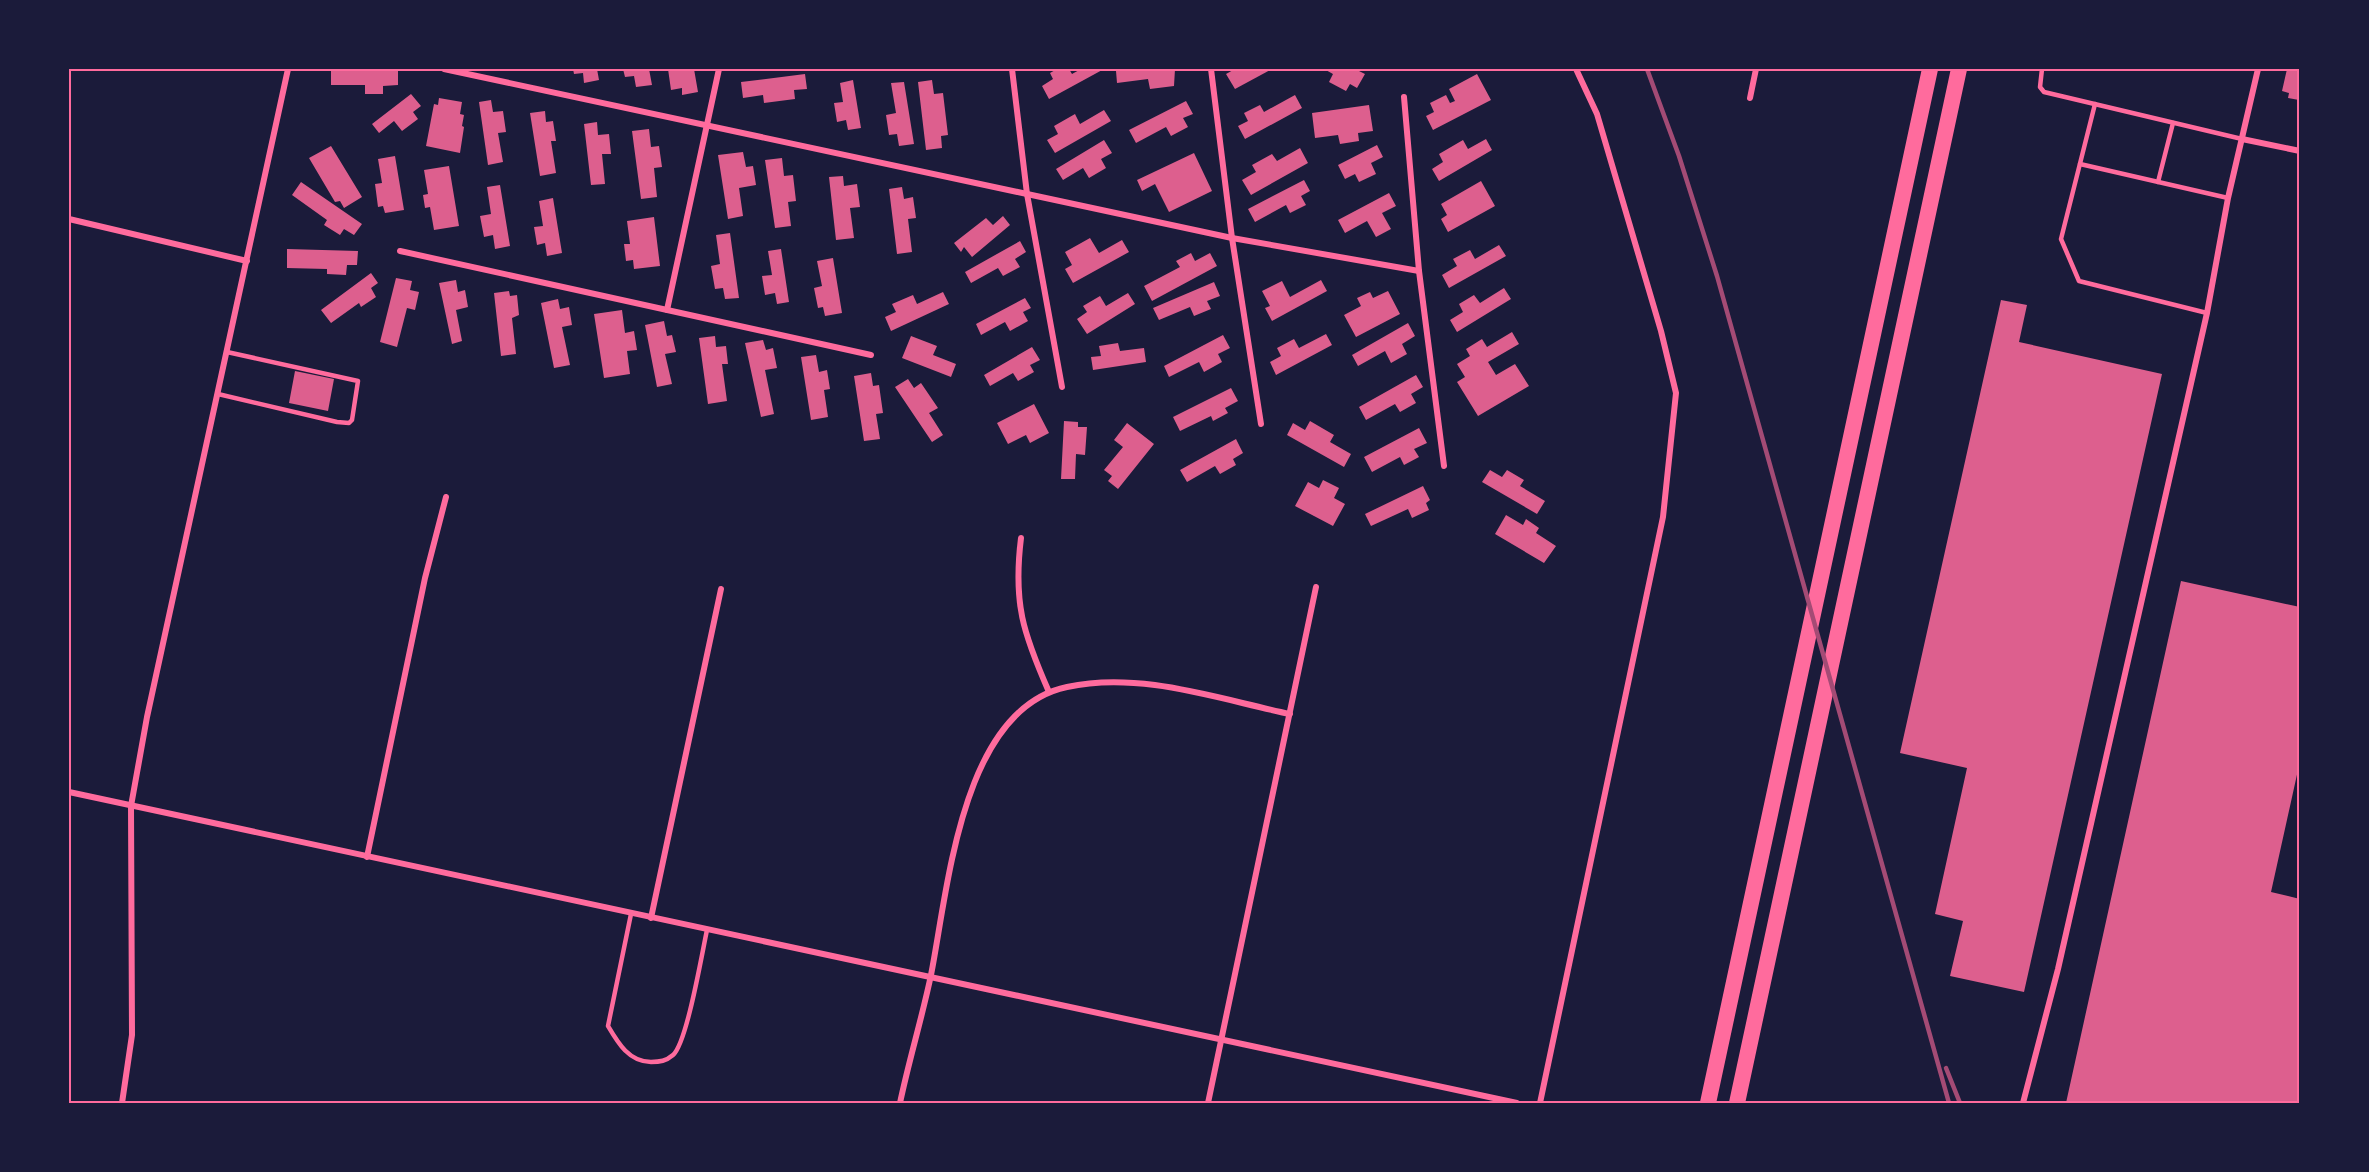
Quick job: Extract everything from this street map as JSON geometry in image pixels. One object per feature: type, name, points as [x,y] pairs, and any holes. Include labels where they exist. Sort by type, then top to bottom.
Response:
[{"type":"highway","points":[[1708,1103],[1930,69]]},
{"type":"highway","points":[[1737,1103],[1959,69]]},
{"type":"street","points":[[122,1103],[132,1035],[131,806],[147,717],[288,69]]},
{"type":"street","points":[[444,69],[1232,238],[1419,271]]},
{"type":"street","points":[[667,310],[719,69]]},
{"type":"street","points":[[1012,69],[1027,194],[1062,387]]},
{"type":"street","points":[[1210,69],[1232,238],[1261,423]]},
{"type":"street","points":[[1540,1103],[1663,517],[1676,393],[1661,331],[1597,114],[1576,69]]},
{"type":"street","points":[[1750,98],[1756,69]]},
{"type":"street","points":[[2023,1103],[2058,969],[2207,313],[2228,198],[2258,69]]},
{"type":"street","points":[[1404,97],[1419,271],[1444,466]]},
{"type":"street","points":[[2242,139],[2300,151]]},
{"type":"street","points":[[69,219],[247,261]]},
{"type":"street","points":[[400,251],[871,355]]},
{"type":"street","points":[[367,857],[425,578],[446,497]]},
{"type":"street","points":[[1021,538],[1016,578],[1019,608],[1033,656],[1049,692]]},
{"type":"street","points":[[1208,1103],[1316,587]]},
{"type":"street","points":[[651,918],[722,590]]},
{"type":"street","points":[[900,1103],[930,976],[958,832],[966,804],[984,759],[1003,732],[1025,708],[1049,692],[1101,682],[1137,682],[1290,714]]},
{"type":"street","points":[[69,792],[859,964],[930,976],[1517,1103]]},
{"type":"lane","points":[[2042,69],[2040,87],[2044,92],[2242,139]]},
{"type":"lane","points":[[2095,104],[2061,239],[2079,281],[2207,313]]},
{"type":"lane","points":[[2158,182],[2173,123]]},
{"type":"lane","points":[[2080,164],[2228,198]]},
{"type":"lane","points":[[218,394],[337,422],[345,423],[352,420],[358,381],[228,352]]},
{"type":"lane","points":[[631,914],[608,1026],[620,1047],[641,1062],[661,1062],[674,1054],[683,1035],[707,930]]},
{"type":"building","points":[[573,69],[597,69],[599,80],[584,83],[583,73],[574,74]]},
{"type":"building","points":[[623,69],[649,69],[652,85],[636,87],[634,76],[625,77]]},
{"type":"building","points":[[668,69],[694,69],[698,92],[682,95],[682,88],[671,90]]},
{"type":"building","points":[[1057,69],[1069,69],[1072,74],[1081,69],[1104,69],[1049,99],[1042,86],[1053,79],[1050,73]]},
{"type":"building","points":[[1175,69],[1174,86],[1150,89],[1148,79],[1117,83],[1116,71]]},
{"type":"building","points":[[1235,69],[1272,69],[1235,89],[1226,74]]},
{"type":"building","points":[[1324,69],[1355,69],[1365,74],[1357,88],[1350,84],[1346,91],[1329,82],[1333,74]]},
{"type":"building","points":[[2287,69],[2300,69],[2299,100],[2288,98],[2289,93],[2282,91]]},
{"type":"building","points":[[331,71],[398,71],[398,85],[383,86],[383,94],[365,94],[365,85],[331,85]]},
{"type":"building","points":[[805,74],[807,89],[794,90],[795,99],[764,103],[763,95],[743,98],[741,82]]},
{"type":"building","points":[[1477,74],[1491,100],[1433,130],[1426,116],[1434,112],[1430,103],[1446,95],[1450,103],[1455,101],[1449,89]]},
{"type":"building","points":[[853,80],[861,128],[848,130],[846,120],[837,122],[834,103],[843,102],[840,83]]},
{"type":"building","points":[[932,80],[934,94],[943,93],[948,135],[941,136],[942,148],[926,150],[918,82]]},
{"type":"building","points":[[904,82],[914,144],[899,146],[897,134],[889,135],[886,115],[896,113],[891,83]]},
{"type":"building","points":[[411,94],[421,106],[413,112],[418,119],[402,131],[394,121],[379,133],[372,124]]},
{"type":"building","points":[[1295,95],[1302,108],[1245,139],[1238,126],[1248,121],[1244,113],[1260,105],[1264,112]]},
{"type":"building","points":[[439,98],[462,102],[460,114],[464,115],[462,126],[464,127],[460,153],[426,146],[434,104],[438,105]]},
{"type":"building","points":[[491,100],[493,112],[503,111],[506,132],[498,133],[503,162],[488,165],[479,102]]},
{"type":"building","points":[[1186,101],[1193,114],[1183,118],[1188,127],[1171,136],[1166,127],[1136,143],[1129,130]]},
{"type":"building","points":[[1369,105],[1373,131],[1358,133],[1359,141],[1340,144],[1338,135],[1315,138],[1312,113]]},
{"type":"building","points":[[1104,110],[1111,121],[1055,153],[1047,140],[1058,134],[1054,126],[1075,114],[1080,124]]},
{"type":"building","points":[[545,111],[546,122],[553,121],[556,141],[551,141],[556,173],[540,176],[530,113]]},
{"type":"building","points":[[597,122],[598,135],[609,134],[611,154],[602,154],[605,184],[591,185],[584,124]]},
{"type":"building","points":[[649,129],[651,147],[659,146],[662,167],[654,168],[657,197],[641,199],[632,131]]},
{"type":"building","points":[[1486,139],[1492,150],[1439,181],[1432,169],[1443,162],[1439,154],[1463,140],[1468,149]]},
{"type":"building","points":[[1104,140],[1112,153],[1101,159],[1106,168],[1089,178],[1083,168],[1063,180],[1056,169]]},
{"type":"building","points":[[1377,145],[1383,157],[1371,163],[1376,174],[1359,182],[1355,174],[1345,179],[1338,165]]},
{"type":"building","points":[[331,146],[362,197],[344,208],[340,201],[335,202],[309,158]]},
{"type":"building","points":[[1300,148],[1308,163],[1251,195],[1242,180],[1256,172],[1252,165],[1272,154],[1277,161]]},
{"type":"building","points":[[743,152],[746,167],[753,166],[756,185],[739,188],[743,216],[728,219],[718,155]]},
{"type":"building","points":[[1194,153],[1212,191],[1169,212],[1155,184],[1142,191],[1137,180]]},
{"type":"building","points":[[395,156],[404,210],[385,213],[383,206],[378,207],[375,184],[382,183],[378,159]]},
{"type":"building","points":[[782,158],[784,176],[793,175],[796,201],[788,202],[791,226],[775,228],[765,160]]},
{"type":"building","points":[[449,166],[459,226],[434,230],[430,207],[425,208],[423,195],[428,194],[424,170]]},
{"type":"building","points":[[843,176],[844,186],[857,184],[860,207],[850,208],[854,238],[836,240],[829,177]]},
{"type":"building","points":[[1304,180],[1310,191],[1301,196],[1306,205],[1290,213],[1286,205],[1255,222],[1248,209]]},
{"type":"building","points":[[1481,181],[1495,206],[1448,232],[1441,219],[1447,215],[1441,204]]},
{"type":"building","points":[[301,182],[362,224],[354,235],[344,229],[340,235],[324,225],[327,220],[292,195]]},
{"type":"building","points":[[500,185],[510,246],[495,249],[493,235],[484,237],[480,216],[491,214],[487,187]]},
{"type":"building","points":[[902,187],[904,199],[913,197],[916,218],[908,219],[912,252],[897,254],[889,189]]},
{"type":"building","points":[[1389,193],[1396,206],[1382,213],[1391,229],[1376,237],[1367,221],[1345,233],[1338,220]]},
{"type":"building","points":[[553,198],[562,253],[547,256],[545,243],[537,245],[534,227],[543,226],[539,201]]},
{"type":"building","points":[[1003,216],[1010,225],[972,257],[964,247],[961,252],[954,243],[986,218],[993,225]]},
{"type":"building","points":[[654,217],[660,266],[634,269],[633,260],[626,261],[624,244],[630,244],[627,221]]},
{"type":"building","points":[[730,233],[739,298],[725,299],[723,288],[715,289],[711,266],[720,264],[716,235]]},
{"type":"building","points":[[1090,238],[1099,253],[1122,240],[1129,252],[1073,283],[1065,269],[1072,265],[1065,252]]},
{"type":"building","points":[[1020,241],[1026,252],[1015,259],[1020,267],[1003,276],[998,268],[971,283],[965,272]]},
{"type":"building","points":[[1499,245],[1506,256],[1449,288],[1442,275],[1457,266],[1453,259],[1470,250],[1475,259]]},
{"type":"building","points":[[287,249],[358,251],[357,265],[347,265],[346,275],[327,274],[327,269],[287,268]]},
{"type":"building","points":[[781,249],[789,302],[777,304],[775,293],[765,295],[762,276],[772,275],[768,251]]},
{"type":"building","points":[[1191,253],[1195,261],[1210,253],[1217,266],[1152,301],[1144,286],[1180,267],[1176,261]]},
{"type":"building","points":[[833,258],[842,313],[825,316],[823,307],[818,308],[814,288],[822,286],[817,261]]},
{"type":"building","points":[[371,273],[378,283],[371,288],[376,297],[361,307],[359,303],[331,323],[321,310]]},
{"type":"building","points":[[396,278],[412,281],[410,290],[419,292],[415,310],[407,308],[397,347],[380,342]]},
{"type":"building","points":[[456,280],[458,292],[465,290],[468,307],[456,310],[462,341],[452,344],[439,283]]},
{"type":"building","points":[[1321,280],[1327,291],[1272,321],[1265,308],[1270,306],[1262,291],[1282,281],[1290,297]]},
{"type":"building","points":[[1214,282],[1220,296],[1207,301],[1211,309],[1194,316],[1190,307],[1159,320],[1153,308]]},
{"type":"building","points":[[1504,288],[1511,299],[1457,332],[1450,320],[1463,312],[1459,304],[1474,295],[1480,303]]},
{"type":"building","points":[[509,291],[510,296],[517,295],[519,315],[512,318],[516,354],[501,356],[494,293]]},
{"type":"building","points":[[1388,291],[1400,314],[1356,337],[1344,315],[1361,306],[1357,298],[1370,292],[1373,298]]},
{"type":"building","points":[[943,292],[949,304],[891,331],[885,317],[896,312],[892,304],[913,295],[917,304]]},
{"type":"building","points":[[1128,293],[1135,304],[1087,334],[1077,319],[1087,312],[1083,306],[1100,296],[1106,306]]},
{"type":"building","points":[[1025,298],[1031,308],[1023,312],[1028,321],[1010,331],[1005,322],[981,335],[976,324]]},
{"type":"building","points":[[558,299],[560,309],[569,307],[572,325],[562,327],[570,365],[554,368],[541,303]]},
{"type":"building","points":[[2001,300],[2027,305],[2019,342],[2162,374],[2024,992],[1950,976],[1963,921],[1935,914],[1967,768],[1900,753]]},
{"type":"building","points":[[622,310],[625,333],[634,331],[637,350],[627,351],[630,374],[604,378],[594,314]]},
{"type":"building","points":[[664,321],[667,336],[672,335],[676,352],[665,354],[672,384],[657,387],[645,325]]},
{"type":"building","points":[[1408,323],[1415,336],[1402,344],[1407,354],[1391,363],[1385,351],[1358,366],[1352,355]]},
{"type":"building","points":[[1512,332],[1519,344],[1488,362],[1496,375],[1515,364],[1529,386],[1478,416],[1457,382],[1465,377],[1457,364],[1470,356],[1466,349],[1482,339],[1487,347]]},
{"type":"building","points":[[1326,334],[1332,345],[1276,375],[1270,362],[1281,356],[1277,348],[1294,339],[1299,348]]},
{"type":"building","points":[[1223,335],[1230,348],[1218,354],[1222,362],[1204,372],[1199,362],[1169,377],[1164,366]]},
{"type":"building","points":[[715,336],[716,347],[726,346],[728,364],[722,364],[727,401],[708,404],[699,338]]},
{"type":"building","points":[[911,336],[937,346],[933,355],[956,364],[951,377],[902,358]]},
{"type":"building","points":[[763,340],[766,350],[773,348],[777,368],[765,370],[774,414],[761,417],[745,343]]},
{"type":"building","points":[[1118,343],[1120,351],[1144,348],[1146,362],[1093,370],[1091,357],[1101,356],[1099,346]]},
{"type":"building","points":[[1032,347],[1040,360],[1030,365],[1034,372],[1018,381],[1013,373],[990,386],[984,375]]},
{"type":"building","points":[[816,355],[819,372],[827,370],[830,389],[824,390],[828,417],[811,420],[801,357]]},
{"type":"building","points":[[295,371],[334,379],[328,411],[289,403]]},
{"type":"building","points":[[871,373],[873,386],[879,385],[883,413],[876,414],[880,439],[864,441],[854,376]]},
{"type":"building","points":[[1416,375],[1423,387],[1411,394],[1416,403],[1400,412],[1395,404],[1366,420],[1359,407]]},
{"type":"building","points":[[908,379],[914,388],[921,383],[938,408],[929,413],[943,435],[932,442],[895,387]]},
{"type":"building","points":[[1231,388],[1238,401],[1225,408],[1228,413],[1213,421],[1211,416],[1180,431],[1173,417]]},
{"type":"building","points":[[1034,404],[1049,433],[1030,443],[1026,435],[1008,444],[997,423]]},
{"type":"building","points":[[1064,421],[1078,422],[1078,427],[1087,427],[1085,455],[1076,454],[1075,479],[1061,479]]},
{"type":"building","points":[[1310,421],[1334,435],[1330,442],[1351,454],[1344,467],[1287,435],[1293,423],[1305,430]]},
{"type":"building","points":[[1127,423],[1154,444],[1118,489],[1108,481],[1112,476],[1104,470],[1123,447],[1114,440]]},
{"type":"building","points":[[1419,428],[1427,443],[1414,449],[1419,457],[1404,465],[1400,457],[1372,472],[1364,457]]},
{"type":"building","points":[[1236,439],[1243,453],[1233,459],[1236,465],[1220,474],[1215,466],[1187,482],[1180,470]]},
{"type":"building","points":[[1490,470],[1502,477],[1507,470],[1524,480],[1520,486],[1545,501],[1537,514],[1482,482]]},
{"type":"building","points":[[1323,480],[1339,488],[1334,498],[1345,504],[1333,526],[1295,506],[1308,482],[1319,488]]},
{"type":"building","points":[[1423,486],[1430,500],[1426,503],[1429,510],[1412,518],[1408,509],[1371,526],[1365,514]]},
{"type":"building","points":[[1506,515],[1523,525],[1526,519],[1539,528],[1536,533],[1556,546],[1544,563],[1495,534]]},
{"type":"building","points":[[2181,581],[2300,607],[2300,761],[2271,892],[2300,899],[2300,1103],[2066,1103]]},
{"type":"railway","points":[[1647,69],[1679,156],[1717,276],[1949,1103]]},
{"type":"railway","points":[[1946,1068],[1960,1103]]}]
